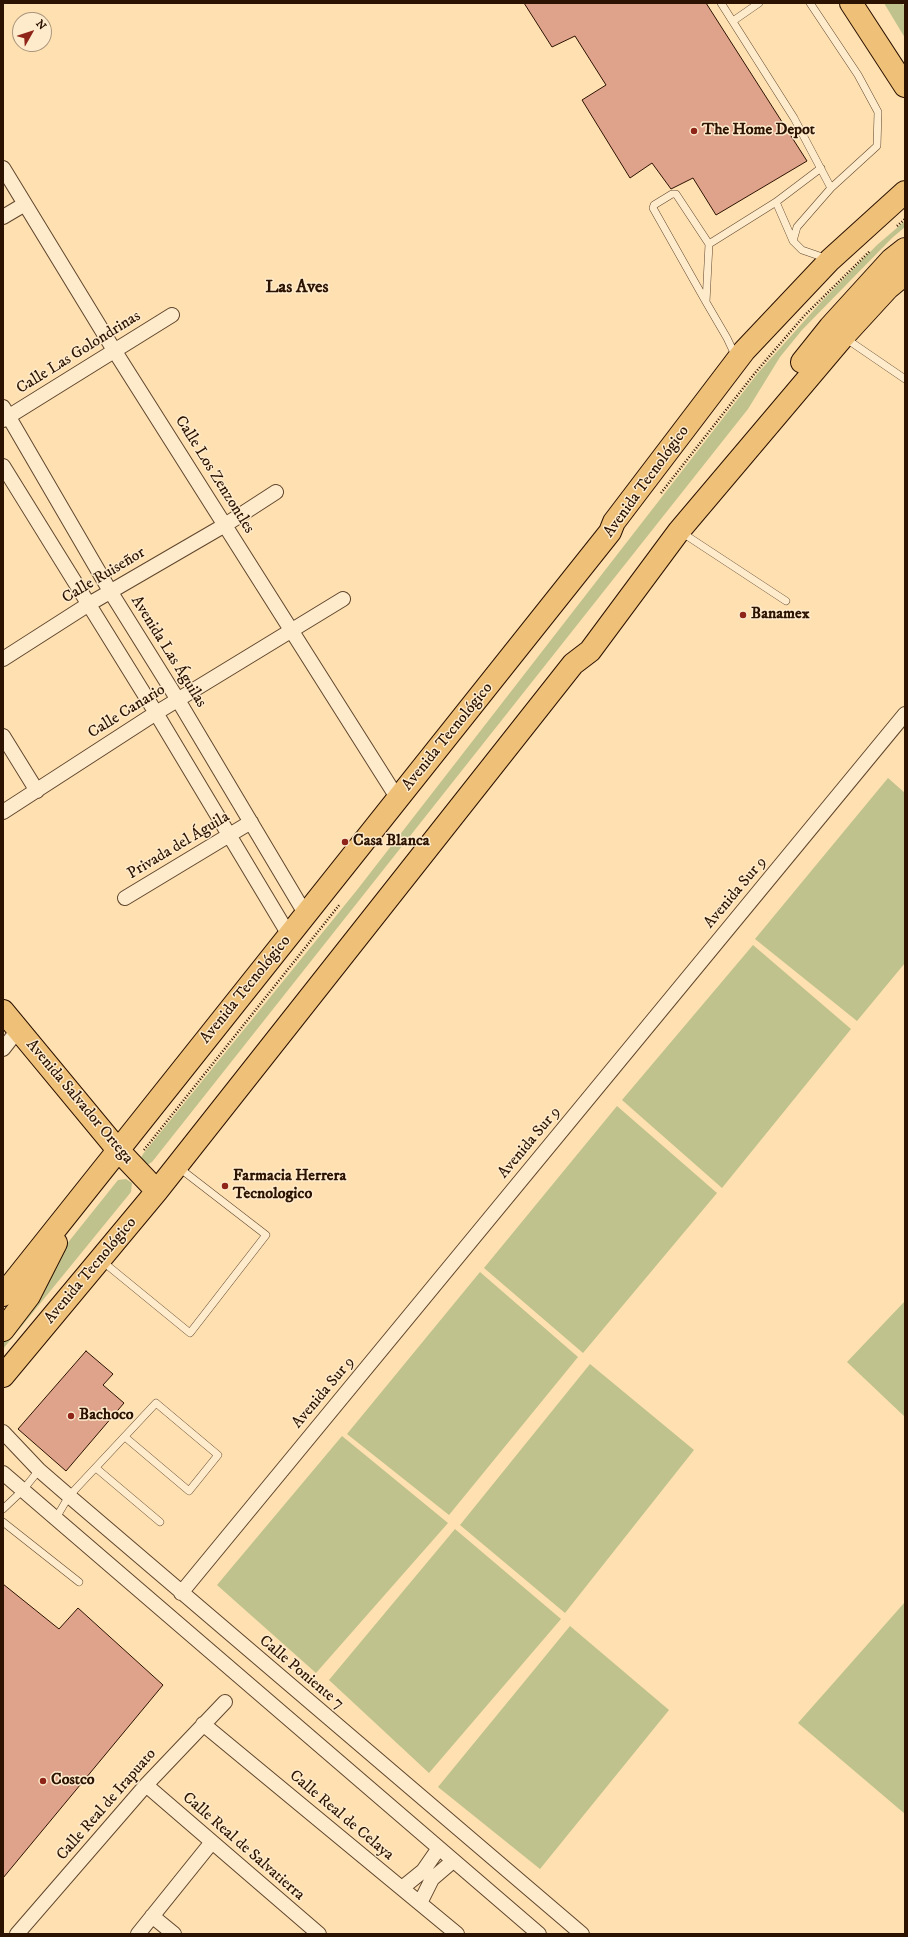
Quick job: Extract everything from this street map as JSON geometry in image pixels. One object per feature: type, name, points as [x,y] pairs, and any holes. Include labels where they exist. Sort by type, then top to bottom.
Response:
[{"type":"main road","points":[[851,3],[905,86]]},
{"type":"main road","name":"Avenida Tecnológico","points":[[3,1295],[610,532],[614,522],[738,361],[744,351],[830,260],[905,192]]},
{"type":"main road","points":[[610,532],[752,359],[796,310],[858,247],[905,205]]},
{"type":"main road","points":[[573,664],[633,578],[830,327],[891,260],[905,249]]},
{"type":"main road","name":"Avenida Tecnológico","points":[[3,1376],[157,1191],[573,664],[590,651],[679,531],[843,337],[888,288],[905,274]]},
{"type":"main road","name":"Avenida Salvador Ortega","points":[[3,1011],[118,1150],[157,1191]]},
{"type":"main road","points":[[3,1330],[29,1296],[75,1204]]},
{"type":"street","name":"Calle Los Zenzontles","points":[[3,168],[114,350],[398,799]]},
{"type":"street","points":[[3,217],[25,204]]},
{"type":"street","name":"Calle Las Golondrinas","points":[[5,414],[172,315]]},
{"type":"street","name":"Avenida Las Águilas","points":[[5,414],[306,915]]},
{"type":"street","points":[[3,466],[156,713],[289,935]]},
{"type":"street","name":"Calle Ruiseñor","points":[[3,659],[110,591],[225,525],[276,492]]},
{"type":"street","name":"Calle Canario","points":[[3,812],[156,713],[343,599]]},
{"type":"street","name":"Avenida Sur 9","points":[[181,1592],[905,714]]},
{"type":"street","points":[[3,736],[37,791]]},
{"type":"street","name":"Privada del Águila","points":[[125,898],[251,822]]},
{"type":"street","points":[[3,1048],[18,1030]]},
{"type":"street","name":"Calle Poniente 7","points":[[3,1432],[40,1470],[69,1496],[582,1934]]},
{"type":"street","points":[[3,1473],[439,1848],[453,1862],[539,1934]]},
{"type":"street","name":"Calle Real de Irapuato","points":[[17,1934],[146,1785],[225,1702]]},
{"type":"street","name":"Calle Real de Celaya","points":[[203,1724],[457,1934]]},
{"type":"street","name":"Calle Real de Salvatierra","points":[[146,1785],[319,1934]]},
{"type":"street","points":[[138,1934],[212,1842]]},
{"type":"street","points":[[402,1888],[422,1871],[439,1848]]},
{"type":"street","points":[[420,1904],[432,1879],[453,1862]]},
{"type":"street","points":[[152,1916],[174,1934]]},
{"type":"lane","points":[[721,3],[734,21],[794,118],[831,188]]},
{"type":"lane","points":[[734,21],[759,3]]},
{"type":"lane","points":[[793,241],[797,227],[831,188],[877,146],[878,112],[858,75],[810,3]]},
{"type":"lane","points":[[709,244],[776,202],[821,168]]},
{"type":"lane","points":[[706,302],[709,244],[676,194],[672,194],[654,205],[653,208],[706,302],[727,338],[738,361]]},
{"type":"lane","points":[[776,202],[793,241],[802,250],[830,260]]},
{"type":"lane","points":[[843,337],[905,379]]},
{"type":"lane","points":[[679,531],[786,601]]},
{"type":"lane","points":[[100,1260],[190,1333],[266,1235],[177,1166]]},
{"type":"lane","points":[[56,1518],[69,1496],[156,1403],[218,1455],[189,1491],[125,1437]]},
{"type":"lane","points":[[96,1468],[160,1522]]},
{"type":"lane","points":[[3,1509],[23,1490],[40,1470]]},
{"type":"lane","points":[[3,1522],[79,1582]]},
{"type":"green space","points":[[884,3],[902,3],[905,7],[905,38]]},
{"type":"green space","points":[[905,221],[905,227],[892,238],[802,330],[780,357],[748,409],[152,1162],[144,1167],[139,1162],[143,1154],[357,890],[758,373],[822,301],[877,245]]},
{"type":"green space","points":[[888,778],[905,793],[905,963],[857,1021],[755,939]]},
{"type":"green space","points":[[753,945],[851,1029],[722,1188],[622,1100]]},
{"type":"green space","points":[[617,1106],[717,1193],[583,1353],[484,1268]]},
{"type":"green space","points":[[126,1179],[132,1183],[131,1192],[3,1349],[3,1332],[58,1255],[118,1180]]},
{"type":"green space","points":[[480,1272],[578,1357],[449,1515],[347,1434]]},
{"type":"green space","points":[[905,1301],[905,1417],[847,1362]]},
{"type":"green space","points":[[590,1364],[694,1450],[565,1613],[460,1525]]},
{"type":"green space","points":[[342,1436],[448,1523],[316,1673],[217,1585]]},
{"type":"green space","points":[[455,1529],[561,1619],[429,1773],[329,1680]]},
{"type":"green space","points":[[905,1602],[905,1814],[798,1723]]},
{"type":"green space","points":[[570,1626],[669,1710],[540,1869],[438,1787]]},
{"type":"building","name":"The Home Depot","points":[[524,3],[706,3],[807,161],[716,215],[693,178],[671,189],[652,163],[630,178],[582,100],[606,85],[575,36],[552,47]]},
{"type":"building","name":"Bachoco","points":[[86,1351],[113,1374],[103,1385],[124,1403],[66,1471],[18,1429]]},
{"type":"building","name":"Costco","points":[[3,1584],[59,1629],[78,1608],[163,1685],[3,1878]]},
{"type":"place","name":"The Home Depot","points":[[694,131]]},
{"type":"place","name":"Banamex","points":[[743,615]]},
{"type":"place","name":"Casa Blanca","points":[[345,842]]},
{"type":"place","name":"Farmacia Herrera Tecnologico","points":[[225,1186]]},
{"type":"place","name":"Bachoco","points":[[71,1416]]},
{"type":"place","name":"Costco","points":[[43,1781]]},
{"type":"district","name":"Las Aves","points":[[297,288]]}]
